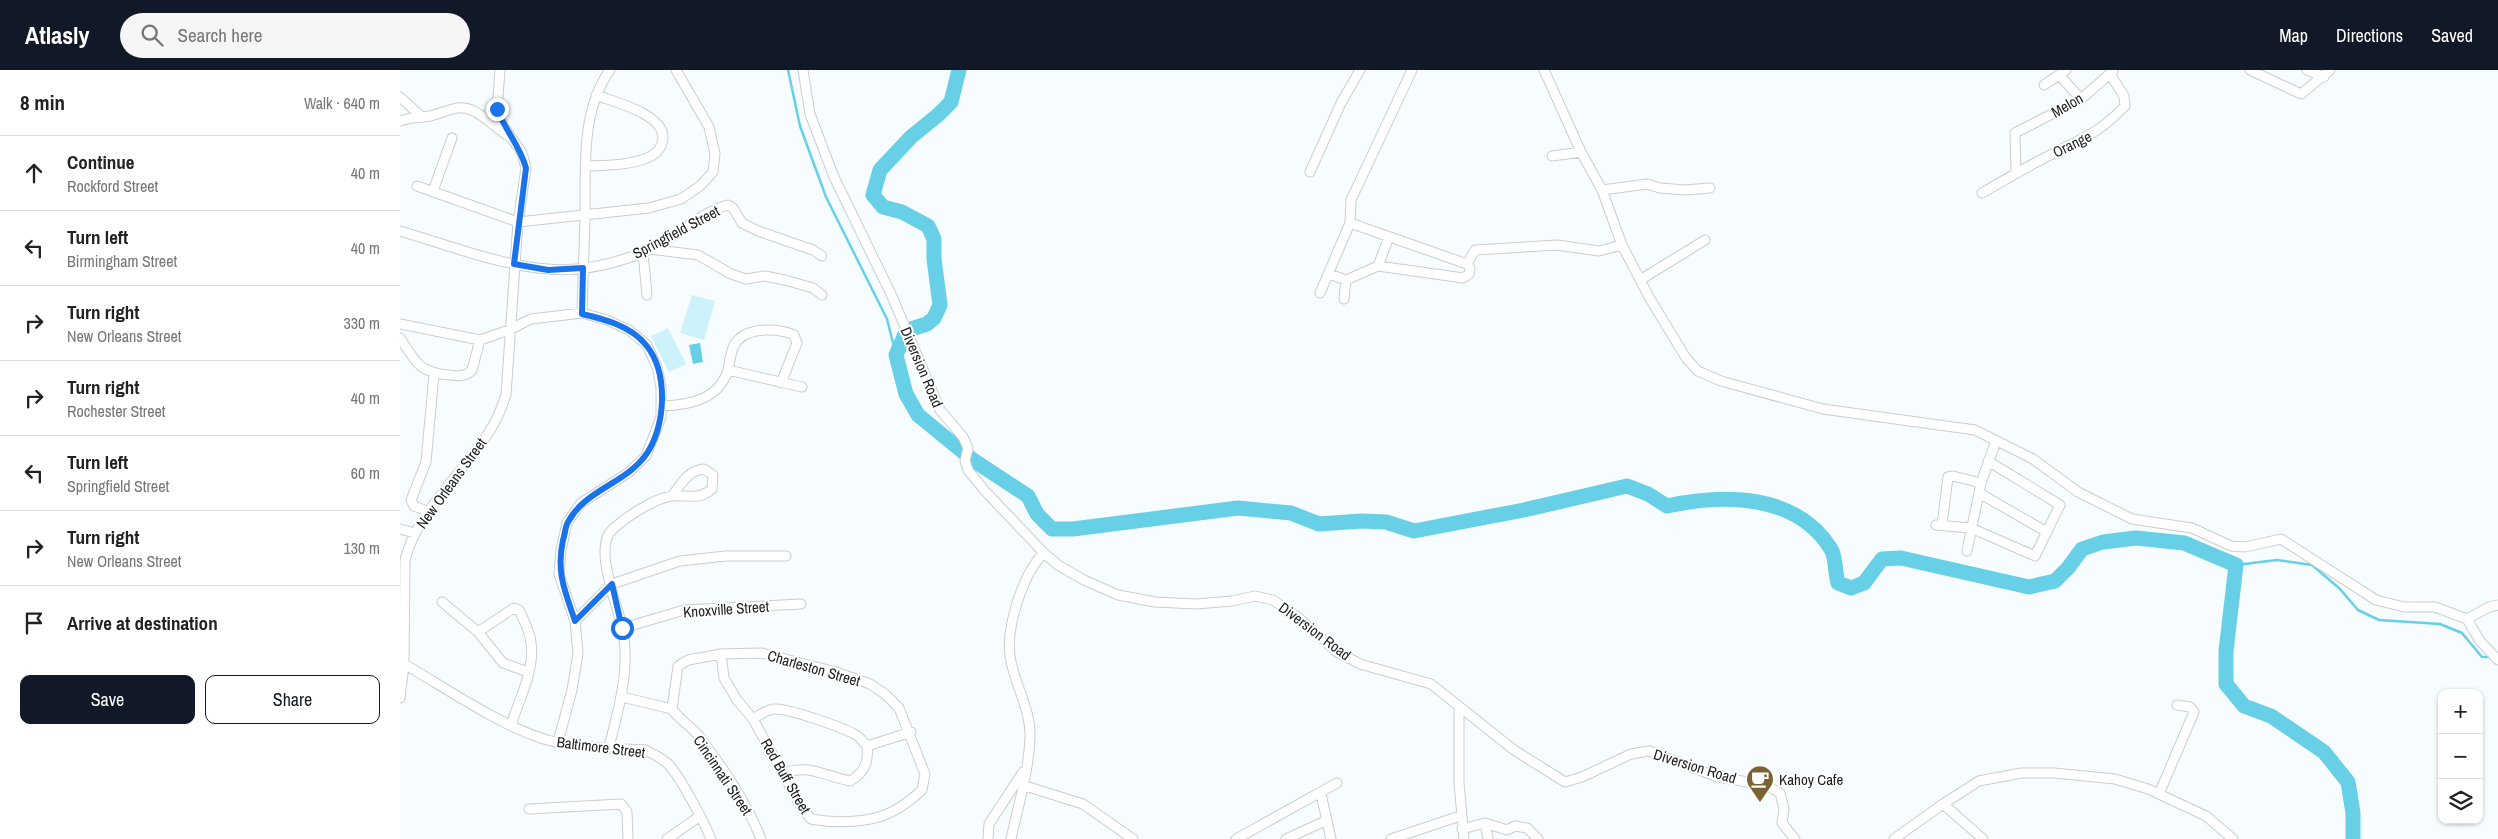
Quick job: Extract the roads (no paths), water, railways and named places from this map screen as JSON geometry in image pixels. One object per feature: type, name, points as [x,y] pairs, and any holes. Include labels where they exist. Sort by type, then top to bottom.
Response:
[{"type":"street","name":"New Orleans Street","points":[[400,698],[404,664],[405,560],[409,545],[429,512],[496,420],[506,395],[514,264],[526,168],[522,153],[504,127],[497,109],[500,70]]},
{"type":"street","points":[[582,314],[585,166],[588,129],[596,95],[610,70]]},
{"type":"street","points":[[417,186],[518,222],[649,208],[681,199],[700,186],[713,172],[715,154],[709,127],[676,70]]},
{"type":"street","name":"Diversion Road","points":[[802,70],[810,114],[834,177],[891,294],[940,410],[963,437],[968,448],[965,457],[968,470],[1044,554],[1058,566],[1118,595],[1155,602],[1232,601],[1255,596],[1272,600],[1299,618],[1337,652],[1367,666],[1431,684],[1514,750],[1565,782],[1582,777],[1631,754],[1649,752],[1718,777],[1766,784],[1780,793],[1784,809],[1782,823],[1795,839]]},
{"type":"street","points":[[1310,172],[1340,102],[1360,70]]},
{"type":"street","points":[[1320,293],[1350,222],[1351,200],[1412,70]]},
{"type":"street","points":[[1544,70],[1581,152],[1602,190],[1622,245],[1640,280],[1686,358],[1698,370],[1721,381],[1835,411],[1976,430],[2033,459],[2078,492],[2132,519],[2192,528],[2230,546],[2245,547],[2281,539],[2376,600],[2397,606],[2435,607],[2467,619],[2489,652],[2498,660]]},
{"type":"street","points":[[2250,70],[2301,94],[2327,74]]},
{"type":"street","points":[[2307,70],[2327,74]]},
{"type":"street","name":"Melon","points":[[2016,173],[2015,133],[2081,99],[2112,72]]},
{"type":"street","name":"Orange","points":[[1982,193],[2016,173],[2091,136],[2120,111],[2125,106],[2124,96],[2112,72]]},
{"type":"street","points":[[2044,85],[2062,73],[2081,99]]},
{"type":"street","points":[[585,166],[624,163],[652,156],[658,151],[663,141],[662,132],[645,114],[596,95]]},
{"type":"street","points":[[400,97],[422,118]]},
{"type":"street","points":[[400,121],[408,118],[422,118],[442,114],[454,108],[466,108],[480,114],[500,132],[514,140]]},
{"type":"street","points":[[433,191],[452,138]]},
{"type":"street","points":[[1552,156],[1581,152]]},
{"type":"street","points":[[1602,190],[1648,184],[1660,188],[1685,190],[1710,188]]},
{"type":"street","name":"Springfield Street","points":[[400,231],[514,264],[548,270],[583,268],[613,262],[646,251],[728,205],[733,208],[742,223],[758,231],[813,250],[822,256]]},
{"type":"street","points":[[1329,274],[1346,280],[1378,266],[1463,278],[1469,274],[1470,268],[1467,264],[1350,222]]},
{"type":"street","points":[[1378,266],[1389,237]]},
{"type":"street","points":[[1640,280],[1705,240]]},
{"type":"street","points":[[1467,264],[1475,250],[1556,245],[1599,251],[1622,245]]},
{"type":"street","points":[[647,295],[646,251],[698,255],[730,274],[746,279],[765,276],[785,280],[813,288],[822,295]]},
{"type":"street","points":[[1344,299],[1346,280]]},
{"type":"street","points":[[400,324],[480,340],[509,330],[531,319],[582,314],[607,320],[629,330],[647,345],[657,367],[662,406],[661,417],[646,456],[628,473],[581,503],[567,523],[561,550],[559,574],[575,621],[578,653],[572,690],[558,742]]},
{"type":"street","points":[[662,406],[680,405],[713,394],[724,382],[737,340],[747,333],[769,330],[786,331],[794,335],[797,343],[782,383]]},
{"type":"street","points":[[400,338],[417,364],[434,374],[467,375],[473,366],[480,340]]},
{"type":"street","points":[[728,370],[802,387]]},
{"type":"street","points":[[429,512],[414,506],[411,500],[426,462],[434,374]]},
{"type":"street","points":[[1967,551],[1981,482],[1996,441]]},
{"type":"street","points":[[1981,482],[1953,476],[1948,477],[1939,525],[1971,528],[2035,556],[2060,505],[1988,461]]},
{"type":"street","points":[[609,747],[622,697],[625,654],[622,628],[604,559],[604,543],[610,531],[632,513],[672,496],[702,496],[712,489],[713,475],[704,469],[697,469],[686,476],[672,496]]},
{"type":"street","points":[[1979,493],[2047,532]]},
{"type":"street","points":[[400,529],[415,533]]},
{"type":"street","points":[[1011,839],[1030,737],[1025,704],[1010,656],[1011,627],[1030,570],[1044,554]]},
{"type":"street","points":[[575,621],[612,584],[680,560],[726,556],[786,556]]},
{"type":"street","points":[[442,602],[478,632],[503,663],[528,672]]},
{"type":"street","name":"Knoxville Street","points":[[622,628],[684,610],[801,604]]},
{"type":"street","points":[[2467,619],[2489,607],[2498,605]]},
{"type":"street","points":[[478,632],[511,610],[517,609],[531,642],[532,655],[528,672],[511,725]]},
{"type":"street","name":"Charleston Street","points":[[672,708],[678,666],[688,660],[721,654],[762,653],[836,672],[870,684],[886,694],[899,708],[911,732]]},
{"type":"street","name":"Red Buff Street","points":[[721,654],[724,678],[737,700],[752,719],[802,808],[811,819],[833,822],[882,816],[907,802],[922,790],[925,774],[911,732]]},
{"type":"street","name":"Baltimore Street","points":[[404,664],[511,725],[538,738],[558,742],[645,750],[669,765],[700,816],[711,839]]},
{"type":"street","points":[[622,697],[672,708]]},
{"type":"street","points":[[2159,794],[2194,712],[2190,707],[2177,705]]},
{"type":"street","points":[[1460,706],[1458,744],[1460,816],[1464,839]]},
{"type":"street","name":"Cincinnati Street","points":[[672,708],[678,718],[697,734],[740,795],[761,839]]},
{"type":"street","points":[[752,719],[764,712],[776,709],[816,719],[846,731],[858,736],[867,746],[868,753],[861,774],[850,781],[816,770],[795,769],[783,773]]},
{"type":"street","points":[[867,746],[911,732]]},
{"type":"street","points":[[988,839],[989,824],[1025,770]]},
{"type":"street","points":[[1894,839],[1979,781],[2021,773],[2054,773],[2115,779],[2159,794],[2206,816],[2233,839]]},
{"type":"street","points":[[1236,839],[1321,794],[1337,783]]},
{"type":"street","points":[[1022,785],[1083,804],[1133,839]]},
{"type":"street","points":[[1321,794],[1330,839]]},
{"type":"street","points":[[529,810],[621,804],[627,812],[628,839]]},
{"type":"street","points":[[1943,804],[1983,839]]},
{"type":"street","points":[[667,839],[700,816]]},
{"type":"street","points":[[1391,839],[1460,816]]},
{"type":"street","points":[[1286,839],[1325,821]]},
{"type":"street","points":[[1462,829],[1485,823],[1507,830],[1515,826],[1527,828],[1538,839]]},
{"type":"street","points":[[1485,823],[1488,839]]},
{"type":"water","points":[[700,343],[703,362],[693,364],[689,345]]},
{"type":"waterway","points":[[788,70],[800,126],[826,197],[887,319],[896,355]]},
{"type":"waterway","points":[[911,329],[927,324],[934,318],[940,305],[934,259],[934,239],[928,226],[902,212],[883,207],[873,195],[880,170],[911,137],[951,102],[959,70]]},
{"type":"waterway","points":[[906,332],[896,355],[906,394],[918,415],[973,460],[1028,496],[1037,514],[1052,529],[1073,529],[1238,508],[1291,513],[1319,524],[1361,521],[1386,522],[1414,531],[1524,510],[1627,486],[1648,494],[1667,506],[1689,502],[1735,500],[1757,502],[1779,508],[1799,517],[1816,531],[1833,552],[1838,583],[1851,588],[1864,583],[1882,559],[1901,558],[2029,587],[2055,581],[2068,568],[2082,549],[2103,542],[2136,538],[2184,543],[2236,565],[2226,651],[2226,684],[2244,706],[2271,716],[2324,752],[2348,782],[2353,813],[2353,839]]},
{"type":"waterway","points":[[2236,565],[2277,560],[2312,565],[2340,589],[2358,610],[2379,620],[2440,624],[2462,633],[2482,657],[2492,657]]},
{"type":"place","name":"Kahoy Cafe","points":[[1760,803]]}]
